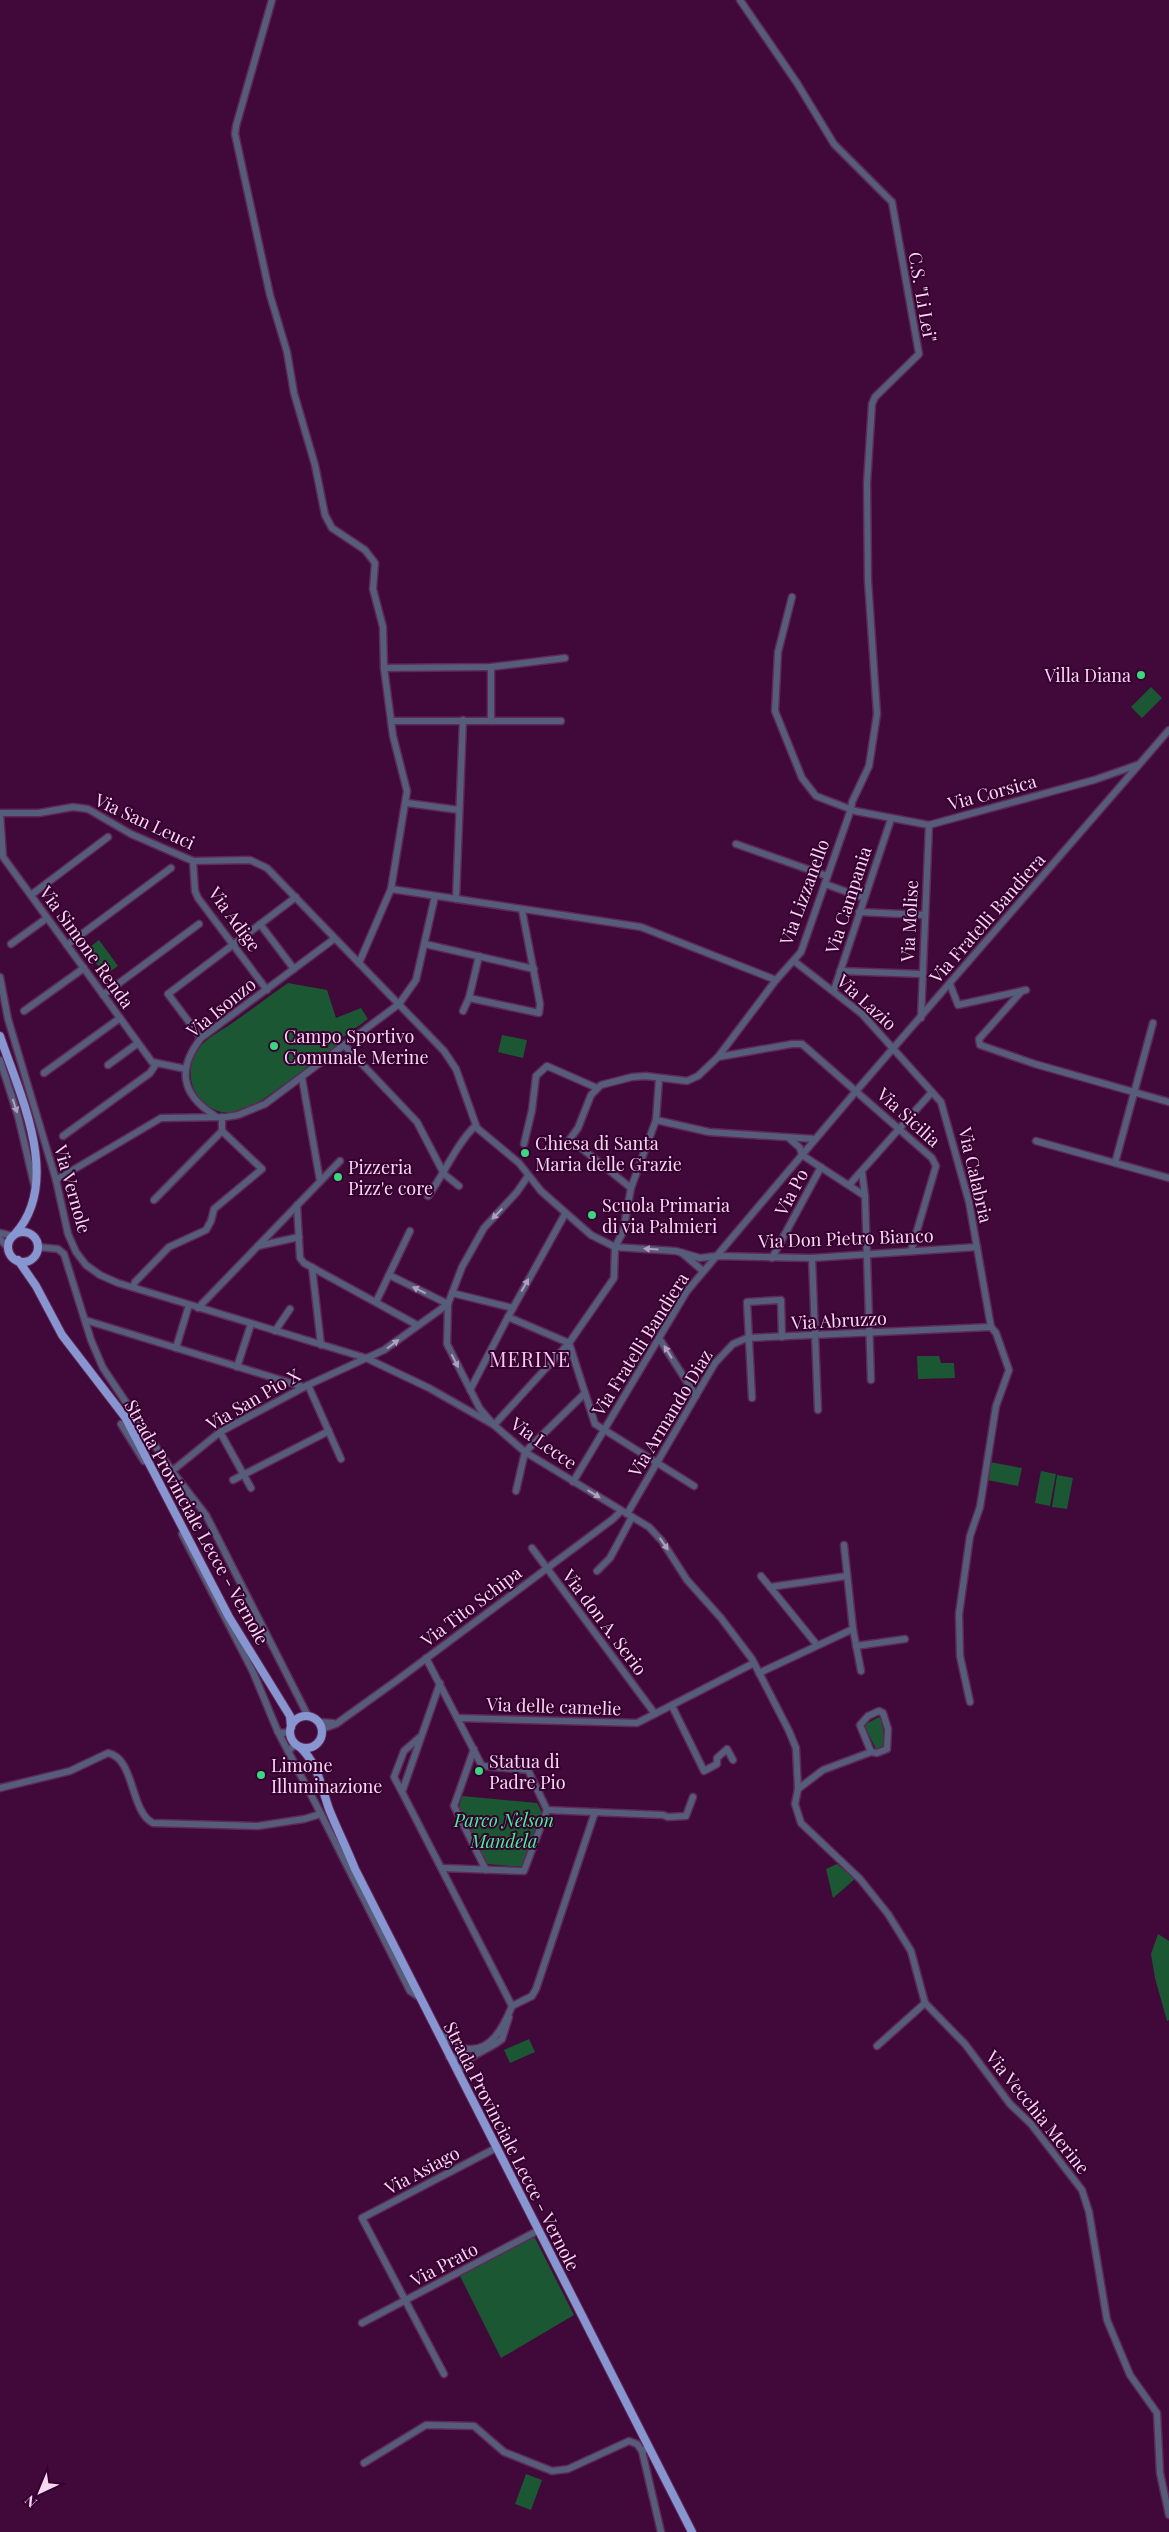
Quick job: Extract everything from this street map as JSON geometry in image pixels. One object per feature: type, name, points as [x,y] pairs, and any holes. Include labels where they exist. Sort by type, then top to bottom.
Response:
[{"type":"main road","points":[[0,1036],[36,1150],[38,1181],[31,1209],[23,1226],[14,1235],[9,1250]]},
{"type":"main road","points":[[31,1209],[30,1224],[38,1247]]},
{"type":"main road","points":[[14,1235],[25,1232],[33,1236]]},
{"type":"main road","name":"Strada Provinciale Lecce - Vernole","points":[[36,1286],[32,1267],[33,1258],[38,1247]]},
{"type":"main road","name":"Strada Provinciale Lecce - Vernole","points":[[9,1250],[36,1286],[62,1335],[125,1417],[229,1617],[290,1716],[290,1729],[298,1745],[311,1757],[317,1769],[329,1807],[355,1870],[539,2230],[645,2449],[692,2532]]},
{"type":"main road","points":[[18,1260],[26,1261],[33,1258]]},
{"type":"main road","name":"Strada Provinciale Lecce - Vernole","points":[[280,1700],[321,1726],[320,1740],[316,1744],[317,1769]]},
{"type":"main road","points":[[290,1729],[304,1716]]},
{"type":"main road","points":[[298,1745],[309,1748],[316,1744]]},
{"type":"street","points":[[272,0],[235,134],[268,287],[286,352],[294,393],[316,465],[325,515],[332,528],[365,550],[375,563],[374,589],[382,619],[384,668],[391,721],[406,780],[407,803],[391,889],[358,962]]},
{"type":"street","name":"C.S. \"Li Lei\"","points":[[740,0],[797,83],[829,136],[848,159],[892,202],[899,250],[919,346],[919,354],[915,360],[875,397],[872,404],[867,483],[868,581],[877,714],[869,766],[852,802],[851,810]]},
{"type":"street","name":"Via Corsica","points":[[792,598],[778,652],[775,710],[802,778],[816,796],[851,810],[929,825],[1094,780],[1138,765]]},
{"type":"street","points":[[384,668],[491,667],[565,658]]},
{"type":"street","points":[[491,667],[491,721]]},
{"type":"street","points":[[456,899],[463,720]]},
{"type":"street","points":[[391,721],[561,721]]},
{"type":"street","name":"Via Fratelli Bandiera","points":[[573,1482],[686,1291],[857,1090],[1169,730]]},
{"type":"street","points":[[407,803],[459,810]]},
{"type":"street","name":"Via San Leuci","points":[[0,813],[38,813],[73,808],[88,809],[132,834],[193,861],[238,860],[259,863],[276,876],[450,1059],[456,1069],[475,1126]]},
{"type":"street","name":"Via Lizzanello","points":[[597,1088],[632,1077],[687,1082],[698,1076],[718,1057],[776,980],[801,952],[851,810]]},
{"type":"street","name":"Via Simone Renda","points":[[0,813],[3,856],[138,1043],[152,1062],[156,1064]]},
{"type":"street","name":"Via Campania","points":[[834,990],[891,818]]},
{"type":"street","name":"Via Molise","points":[[921,1018],[929,825]]},
{"type":"street","points":[[31,895],[108,837]]},
{"type":"street","points":[[736,844],[828,876]]},
{"type":"street","name":"Via Adige","points":[[193,861],[198,898],[267,990]]},
{"type":"street","points":[[67,945],[171,868]]},
{"type":"street","points":[[825,884],[864,898]]},
{"type":"street","points":[[391,889],[641,928],[776,980]]},
{"type":"street","points":[[56,1180],[161,1118],[238,1115],[252,1110],[302,1078],[345,1046],[399,1004],[416,980],[435,896]]},
{"type":"street","points":[[202,1038],[168,994],[296,898]]},
{"type":"street","points":[[468,998],[539,1013],[540,1004],[522,910]]},
{"type":"street","points":[[859,912],[924,915]]},
{"type":"street","points":[[11,944],[47,918]]},
{"type":"street","points":[[103,995],[199,924]]},
{"type":"street","points":[[260,924],[294,969]]},
{"type":"street","name":"Via Isonzo","points":[[186,1069],[192,1051],[202,1038],[334,939]]},
{"type":"street","points":[[424,944],[534,969]]},
{"type":"street","points":[[463,1011],[479,956]]},
{"type":"street","name":"Via Lazio","points":[[794,961],[834,990],[862,1014],[894,1048]]},
{"type":"street","points":[[24,1011],[84,968]]},
{"type":"street","points":[[840,971],[922,974]]},
{"type":"street","name":"Via Vernole","points":[[0,977],[8,1019],[56,1180],[68,1234],[80,1258],[100,1275],[133,1287],[368,1359],[429,1388],[494,1425]]},
{"type":"street","points":[[950,984],[958,1005],[1023,991],[979,1039],[980,1045],[1035,1064],[1169,1102]]},
{"type":"street","points":[[44,1074],[120,1018]]},
{"type":"street","points":[[1115,1163],[1136,1092],[1153,1022]]},
{"type":"street","points":[[108,1065],[138,1043]]},
{"type":"street","name":"Via Sicilia","points":[[718,1057],[802,1044],[857,1090],[936,1162],[911,1251]]},
{"type":"street","points":[[345,1046],[418,1122],[444,1174],[459,1186]]},
{"type":"street","name":"Via Calabria","points":[[894,1048],[944,1108],[969,1202],[991,1327],[996,1333],[1009,1370],[996,1406],[980,1507],[970,1536],[959,1614],[960,1656],[970,1702]]},
{"type":"street","points":[[0,1060],[18,1116],[36,1190]]},
{"type":"street","points":[[63,1136],[150,1073],[156,1064],[186,1069],[190,1094],[200,1104],[220,1116]]},
{"type":"street","points":[[524,1144],[532,1110],[536,1076],[547,1066],[597,1088],[591,1095],[578,1128],[570,1139],[631,1188]]},
{"type":"street","points":[[302,1078],[320,1181]]},
{"type":"street","points":[[494,1425],[568,1343],[614,1278],[615,1247],[623,1232],[631,1188],[656,1120],[659,1079]]},
{"type":"street","points":[[849,1185],[932,1092]]},
{"type":"street","points":[[133,1287],[135,1282],[163,1252],[206,1230],[212,1221],[214,1209],[262,1169],[222,1131],[220,1116]]},
{"type":"street","points":[[656,1120],[708,1132],[815,1139]]},
{"type":"street","points":[[428,1196],[444,1174],[461,1141],[475,1126],[519,1163],[528,1176],[565,1214],[591,1235],[615,1247]]},
{"type":"street","points":[[154,1200],[222,1131]]},
{"type":"street","points":[[787,1138],[800,1148],[802,1155],[865,1196]]},
{"type":"street","points":[[1036,1141],[1169,1178]]},
{"type":"street","points":[[198,1308],[340,1161]]},
{"type":"street","name":"Via Po","points":[[772,1258],[821,1167]]},
{"type":"street","points":[[862,1172],[868,1254],[871,1380]]},
{"type":"street","name":"Via Lecce","points":[[528,1176],[517,1192],[484,1228],[462,1267],[448,1304],[447,1344],[480,1408],[494,1425],[525,1452],[649,1527],[662,1541],[687,1580],[721,1618],[754,1663],[796,1748],[798,1790],[795,1804],[801,1823],[860,1879],[901,1932],[911,1951],[925,2004]]},
{"type":"street","points":[[297,1205],[300,1258],[312,1267],[417,1325]]},
{"type":"street","points":[[470,1390],[565,1214]]},
{"type":"street","points":[[376,1302],[410,1231]]},
{"type":"street","points":[[0,1233],[14,1235]]},
{"type":"street","points":[[256,1246],[299,1237]]},
{"type":"street","points":[[0,1239],[9,1250]]},
{"type":"street","points":[[38,1247],[58,1249],[64,1254],[103,1368],[172,1471],[206,1515],[304,1716]]},
{"type":"street","name":"Via Don Pietro Bianco","points":[[615,1247],[682,1252],[700,1258],[716,1256],[812,1258],[977,1247]]},
{"type":"street","points":[[682,1252],[703,1272]]},
{"type":"street","points":[[812,1258],[818,1410]]},
{"type":"street","points":[[312,1267],[321,1345]]},
{"type":"street","points":[[368,1359],[384,1350],[448,1304],[389,1275]]},
{"type":"street","points":[[452,1293],[513,1308]]},
{"type":"street","points":[[752,1398],[748,1302],[781,1300],[782,1337]]},
{"type":"street","points":[[176,1348],[189,1305]]},
{"type":"street","points":[[275,1331],[290,1308]]},
{"type":"street","points":[[508,1317],[568,1343],[594,1424],[694,1486]]},
{"type":"street","points":[[85,1320],[237,1367],[306,1386],[341,1459]]},
{"type":"street","points":[[237,1367],[251,1324]]},
{"type":"street","name":"Via Abruzzo","points":[[749,1338],[991,1327]]},
{"type":"street","points":[[659,1338],[696,1396]]},
{"type":"street","name":"Via Armando Diaz","points":[[597,1571],[610,1558],[627,1514],[720,1356],[733,1344],[749,1338]]},
{"type":"street","name":"Via San Pio X","points":[[172,1471],[220,1432],[306,1386],[368,1359]]},
{"type":"street","points":[[516,1491],[525,1452],[585,1393]]},
{"type":"street","points":[[121,1424],[159,1488],[253,1672],[278,1732],[309,1787],[410,1991],[419,1997]]},
{"type":"street","points":[[233,1480],[329,1431]]},
{"type":"street","points":[[220,1432],[251,1488]]},
{"type":"street","name":"Via Tito Schipa","points":[[321,1726],[336,1724],[613,1519],[627,1514]]},
{"type":"street","points":[[844,1545],[853,1628],[861,1671]]},
{"type":"street","name":"Via don A. Serio","points":[[532,1548],[655,1714]]},
{"type":"street","points":[[761,1576],[817,1645]]},
{"type":"street","points":[[770,1587],[847,1576]]},
{"type":"street","points":[[759,1674],[853,1628]]},
{"type":"street","points":[[856,1646],[905,1640]]},
{"type":"street","points":[[426,1658],[459,1718],[482,1766],[528,1770],[547,1810],[524,1872],[442,1868]]},
{"type":"street","name":"Via delle camelie","points":[[459,1718],[632,1724],[672,1706],[754,1663]]},
{"type":"street","points":[[402,1792],[440,1683]]},
{"type":"street","points":[[672,1706],[704,1771],[717,1764],[717,1758],[727,1750],[733,1760]]},
{"type":"street","points":[[798,1790],[824,1770],[871,1752],[877,1753],[887,1749],[889,1741],[883,1713],[879,1711],[868,1716],[860,1725],[871,1752]]},
{"type":"street","points":[[278,1732],[284,1733],[290,1729]]},
{"type":"street","points":[[421,1736],[404,1751],[394,1777],[512,2006]]},
{"type":"street","points":[[288,1751],[298,1745]]},
{"type":"street","points":[[474,1749],[454,1806],[486,1870]]},
{"type":"street","points":[[0,1788],[70,1770],[108,1753],[119,1759],[144,1814],[153,1823],[258,1826],[304,1819],[321,1814]]},
{"type":"street","points":[[547,1810],[663,1815],[668,1817],[686,1816],[693,1797]]},
{"type":"street","points":[[458,2074],[462,2064],[468,2058],[502,2039],[512,2006],[532,1996],[536,1990],[595,1812]]},
{"type":"street","points":[[877,2046],[925,2004]]},
{"type":"street","name":"Via Vecchia Merine","points":[[925,2004],[965,2044],[1010,2104],[1031,2124],[1082,2190],[1089,2212],[1107,2320],[1130,2375],[1157,2413],[1160,2473],[1169,2515]]},
{"type":"street","points":[[449,2057],[455,2050],[480,2047],[494,2039],[500,2033],[505,2017],[509,2014]]},
{"type":"street","points":[[436,2030],[462,2048]]},
{"type":"street","points":[[449,2057],[468,2058]]},
{"type":"street","name":"Via Asiago","points":[[406,2301],[362,2218],[496,2148]]},
{"type":"street","name":"Via Prato","points":[[362,2323],[539,2230]]},
{"type":"street","points":[[406,2301],[444,2374]]},
{"type":"street","points":[[364,2464],[426,2425],[474,2426],[504,2452],[552,2471],[568,2469],[629,2441],[645,2449],[661,2532]]},
{"type":"green space","points":[[1151,687],[1162,698],[1142,718],[1131,707]]},
{"type":"green space","points":[[99,940],[118,966],[105,975],[86,950]]},
{"type":"green space","name":"Campo Sportivo Comunale Merine","points":[[288,983],[327,990],[336,1018],[361,1008],[368,1019],[342,1038],[343,1042],[254,1106],[230,1113],[213,1109],[201,1099],[192,1085],[191,1069],[195,1054],[209,1038]]},
{"type":"green space","points":[[502,1035],[527,1040],[523,1058],[498,1052]]},
{"type":"green space","points":[[917,1356],[939,1356],[941,1363],[954,1363],[955,1378],[918,1379]]},
{"type":"green space","points":[[990,1462],[1022,1468],[1018,1486],[987,1480]]},
{"type":"green space","points":[[1041,1471],[1056,1474],[1050,1506],[1035,1503]]},
{"type":"green space","points":[[1057,1475],[1073,1478],[1067,1509],[1052,1507]]},
{"type":"green space","points":[[879,1717],[882,1722],[885,1744],[884,1747],[876,1749],[865,1727],[866,1724]]},
{"type":"green space","name":"Parco Nelson Mandela","points":[[462,1796],[537,1803],[542,1812],[523,1867],[487,1864],[459,1807]]},
{"type":"green space","points":[[837,1864],[855,1879],[833,1898],[826,1869]]},
{"type":"green space","points":[[1158,1934],[1169,1941],[1169,2020],[1167,2021],[1155,1978],[1151,1954]]},
{"type":"green space","points":[[529,2039],[535,2052],[510,2063],[504,2050]]},
{"type":"green space","points":[[534,2236],[574,2315],[501,2358],[460,2276]]},
{"type":"green space","points":[[526,2474],[542,2480],[531,2510],[515,2504]]},
{"type":"place","name":"Villa Diana","points":[[1141,675]]},
{"type":"place","name":"Campo Sportivo Comunale Merine","points":[[274,1046]]},
{"type":"place","name":"Chiesa di Santa Maria delle Grazie","points":[[525,1153]]},
{"type":"place","name":"Pizzeria Pizz'e core","points":[[338,1177]]},
{"type":"place","name":"Scuola Primaria di via Palmieri","points":[[592,1215]]},
{"type":"place","name":"Statua di Padre Pio","points":[[479,1771]]},
{"type":"place","name":"Limone Illuminazione","points":[[261,1775]]},
{"type":"district","name":"MERINE","points":[[530,1358]]}]
